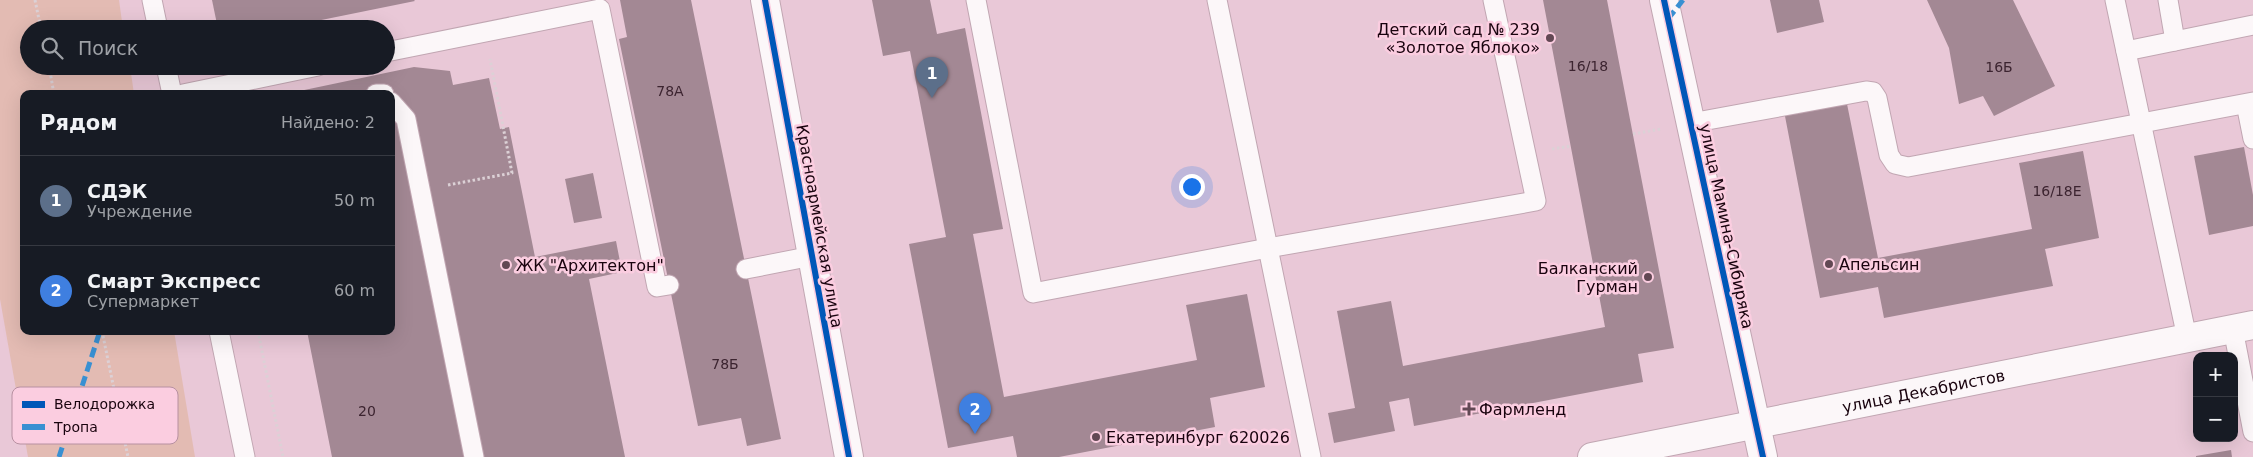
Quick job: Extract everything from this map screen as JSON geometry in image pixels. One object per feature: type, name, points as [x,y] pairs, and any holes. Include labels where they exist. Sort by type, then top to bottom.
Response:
[{"type":"street","name":"Красноармейская улица","points":[[765,0],[849,457]]},
{"type":"street","name":"улица Мамина-Сибиряка","points":[[1664,0],[1763,457]]},
{"type":"street","name":"улица Декабристов","points":[[1592,457],[2243,327]]},
{"type":"lane","points":[[152,0],[156,20]]},
{"type":"lane","points":[[976,0],[1033,293],[1268,248],[1536,201],[1493,0]]},
{"type":"lane","points":[[1217,0],[1311,457]]},
{"type":"lane","points":[[2115,0],[2188,338]]},
{"type":"lane","points":[[2168,0],[2175,41]]},
{"type":"lane","points":[[395,50],[600,9],[657,287],[669,285]]},
{"type":"lane","points":[[2126,51],[2253,25]]},
{"type":"lane","points":[[168,75],[171,90]]},
{"type":"lane","points":[[202,90],[275,75]]},
{"type":"lane","points":[[1691,123],[1866,91],[1873,92],[1877,98],[1889,155],[1895,164],[1908,167],[2249,103],[2253,139]]},
{"type":"lane","points":[[395,107],[406,119],[474,457]]},
{"type":"lane","points":[[746,269],[812,256]]},
{"type":"lane","points":[[2243,327],[2253,432]]},
{"type":"lane","points":[[221,335],[245,457]]},
{"type":"path","points":[[35,0],[39,20]]},
{"type":"path","points":[[420,191],[512,173],[484,32]]},
{"type":"path","points":[[51,75],[53,90]]},
{"type":"path","points":[[103,335],[114,387]]},
{"type":"path","points":[[259,335],[283,457]]},
{"type":"path","points":[[125,444],[128,457]]},
{"type":"shaded area","points":[[0,0],[119,0],[122,20],[20,20],[20,75],[131,75],[133,90],[20,90],[20,335],[175,335],[195,457],[28,457],[26,444],[178,444],[178,387],[16,387],[0,299]]},
{"type":"building","points":[[212,0],[415,1],[321,20],[216,20]]},
{"type":"building","points":[[620,0],[691,0],[781,439],[747,446],[741,418],[698,426],[619,39],[627,37]]},
{"type":"building","points":[[872,0],[930,0],[937,34],[965,28],[1003,229],[973,234],[1004,397],[1197,360],[1186,305],[1247,294],[1265,387],[1210,398],[1215,427],[1059,457],[1017,457],[1013,436],[948,448],[909,244],[946,237],[910,51],[883,56]]},
{"type":"building","points":[[1543,0],[1607,0],[1674,348],[1638,354],[1643,382],[1414,426],[1409,398],[1389,402],[1395,431],[1334,443],[1328,413],[1355,408],[1337,311],[1391,301],[1403,366],[1605,327]]},
{"type":"building","points":[[1770,0],[1819,0],[1824,22],[1777,33]]},
{"type":"building","points":[[1927,0],[2013,0],[2055,86],[1994,116],[1983,96],[1959,104],[1949,48]]},
{"type":"building","name":"ЖК \"Архитектон\"","points":[[414,67],[450,71],[453,85],[489,78],[500,129],[509,127],[535,257],[616,241],[622,272],[589,279],[625,457],[332,457],[308,335],[395,335],[395,90],[304,90],[376,75],[395,75],[395,71]]},
{"type":"building","points":[[1846,99],[1878,258],[2032,229],[2019,163],[2083,151],[2099,238],[2045,249],[2053,286],[1884,318],[1878,287],[1820,298],[1784,111]]},
{"type":"building","points":[[2244,147],[2253,195],[2253,226],[2209,235],[2194,156]]},
{"type":"building","points":[[593,173],[602,218],[574,223],[565,179]]},
{"type":"building","points":[[2231,450],[2232,457],[2196,457],[2196,456]]},
{"type":"marked path","points":[[1668,19],[1683,0]]},
{"type":"marked path","points":[[82,387],[99,335]]},
{"type":"marked path","points":[[59,457],[63,444]]},
{"type":"cycle path","points":[[765,0],[849,457]]},
{"type":"cycle path","points":[[1664,0],[1763,457]]},
{"type":"place","name":"Детский сад № 239 «Золотое Яблоко»","points":[[1550,38]]},
{"type":"place","name":"СДЭК","points":[[932,98]]},
{"type":"place","name":"Апельсин","points":[[1829,264]]},
{"type":"place","name":"ЖК \"Архитектон\"","points":[[506,265]]},
{"type":"place","name":"Балканский Гурман","points":[[1648,277]]},
{"type":"place","name":"Фармленд","points":[[1469,409]]},
{"type":"place","name":"Смарт Экспресс","points":[[975,434]]},
{"type":"place","name":"Екатеринбург 620026","points":[[1096,437]]}]
